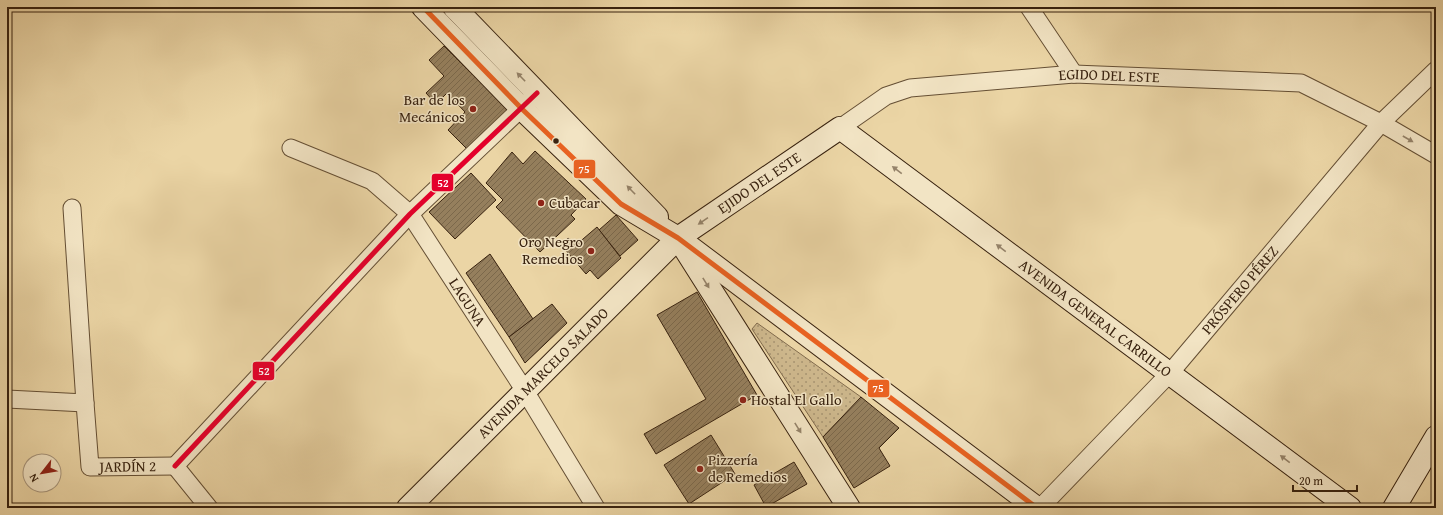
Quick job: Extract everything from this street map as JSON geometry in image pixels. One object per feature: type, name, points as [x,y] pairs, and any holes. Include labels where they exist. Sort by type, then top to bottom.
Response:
[{"type":"main road","points":[[423,7],[522,109],[621,204],[678,238],[1038,508]]},
{"type":"main road","points":[[454,7],[678,238],[849,508]]},
{"type":"main road","name":"EJIDO DEL ESTE","points":[[678,238],[840,128]]},
{"type":"main road","name":"AVENIDA GENERAL CARRILLO","points":[[840,128],[1350,508]]},
{"type":"main road","name":"AVENIDA MARCELO SALADO","points":[[408,508],[678,238]]},
{"type":"main road","points":[[1394,508],[1436,437]]},
{"type":"street","points":[[1029,7],[1074,74]]},
{"type":"street","name":"PRÓSPERO PÉREZ","points":[[1038,508],[1170,373],[1380,123],[1436,70]]},
{"type":"street","name":"EGIDO DEL ESTE","points":[[840,128],[886,96],[910,88],[1074,74],[1301,83],[1380,123],[1436,155]]},
{"type":"street","points":[[175,466],[410,214],[522,109],[537,93]]},
{"type":"street","name":"LAGUNA","points":[[290,148],[372,181],[410,214],[525,392],[596,508]]},
{"type":"street","name":"JARDÍN 2","points":[[72,208],[90,467],[175,466],[209,508]]},
{"type":"street","points":[[7,399],[85,403]]},
{"type":"shaded area","points":[[757,323],[861,397],[823,437],[752,329]]},
{"type":"building","points":[[444,46],[508,110],[467,149],[448,130],[465,112],[447,93],[436,104],[426,93],[444,76],[429,60]]},
{"type":"building","name":"Cubacar","points":[[535,151],[586,199],[571,215],[575,219],[540,252],[496,207],[503,200],[486,183],[512,152],[523,164]]},
{"type":"building","points":[[471,173],[496,200],[455,239],[429,212]]},
{"type":"building","points":[[616,215],[638,240],[620,256],[599,230]]},
{"type":"building","name":"Oro Negro Remedios","points":[[597,227],[621,258],[598,279],[590,270],[586,274],[562,246],[568,238],[576,245]]},
{"type":"building","points":[[490,254],[533,319],[509,337],[466,273]]},
{"type":"building","points":[[697,292],[757,395],[656,454],[644,434],[706,399],[657,315]]},
{"type":"building","points":[[552,304],[567,323],[525,363],[509,337]]},
{"type":"building","points":[[861,397],[899,428],[879,448],[890,466],[854,488],[823,437]]},
{"type":"building","name":"Pizzería de Remedios","points":[[711,435],[735,474],[689,504],[664,465]]},
{"type":"building","points":[[794,462],[807,484],[766,507],[754,485]]},
{"type":"transit line","name":"75","points":[[423,7],[522,109],[621,204],[678,238],[1037,508]]},
{"type":"transit line","name":"52","points":[[175,466],[410,214],[537,93]]},
{"type":"place","name":"Bar de los Mecánicos","points":[[473,109]]},
{"type":"place","name":"Cubacar","points":[[541,203]]},
{"type":"place","name":"Oro Negro Remedios","points":[[591,251]]},
{"type":"place","name":"Hostal El Gallo","points":[[743,400]]},
{"type":"place","name":"Pizzería de Remedios","points":[[700,469]]}]
